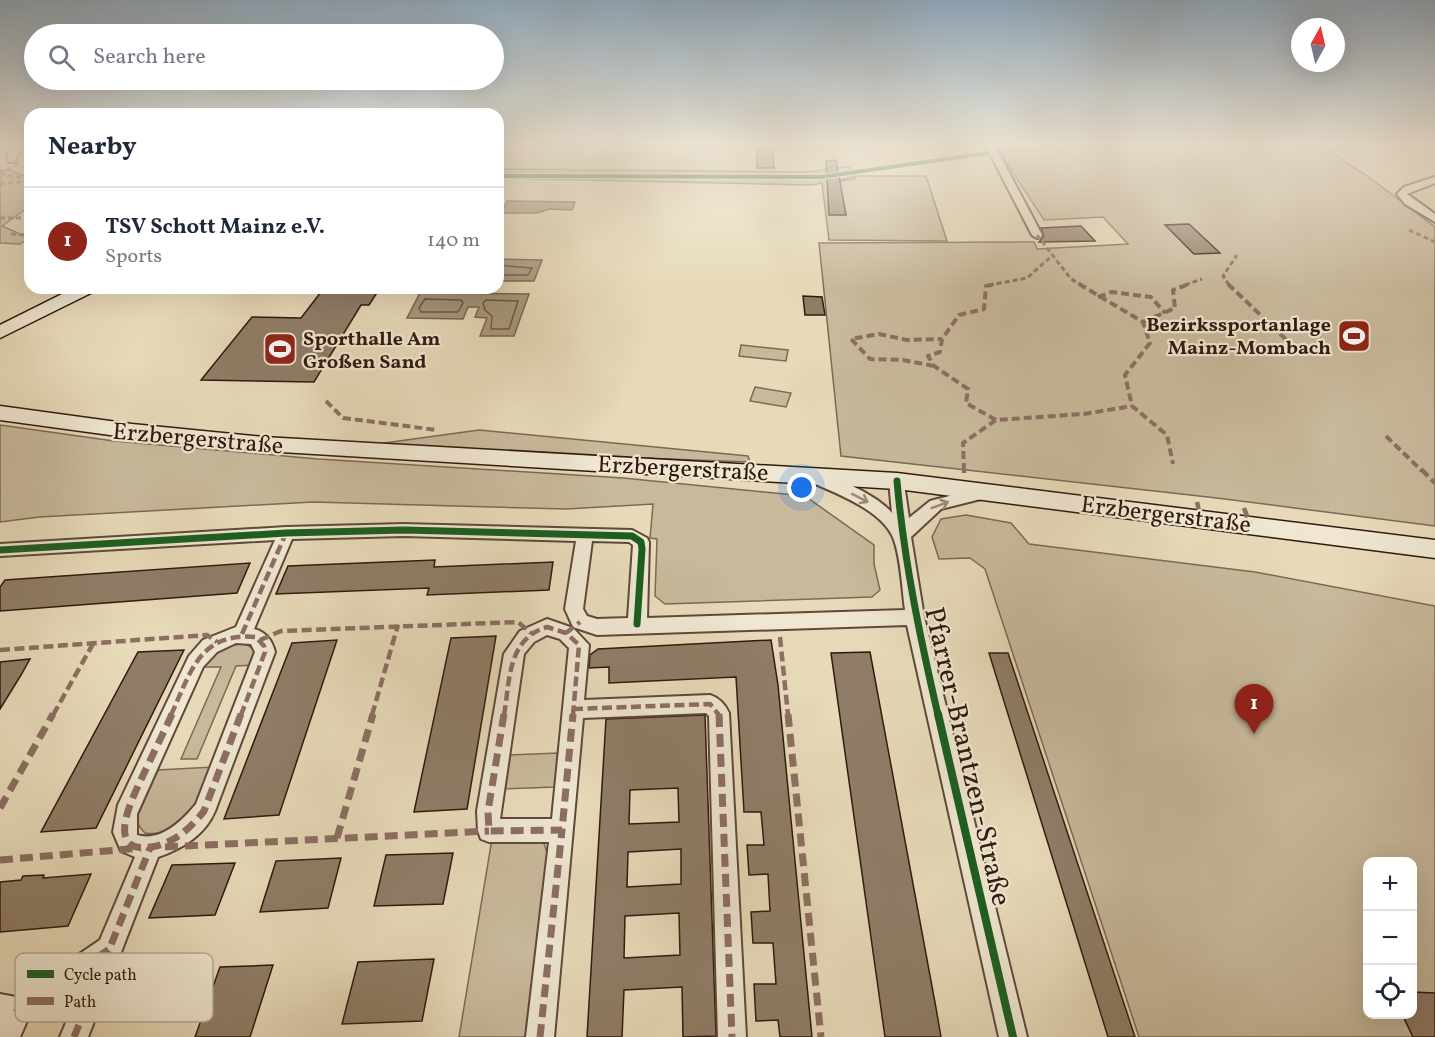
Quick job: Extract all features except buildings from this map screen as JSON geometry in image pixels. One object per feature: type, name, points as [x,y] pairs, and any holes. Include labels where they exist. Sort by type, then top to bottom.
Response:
[{"type":"main road","points":[[0,332],[75,294]]},
{"type":"main road","name":"Erzbergerstraße","points":[[0,413],[124,432],[325,450],[808,474],[897,481],[1435,549]]},
{"type":"street","points":[[1015,192],[1037,235]]},
{"type":"street","points":[[1404,192],[1402,194],[1409,202],[1435,219]]},
{"type":"street","points":[[808,474],[863,499],[880,510],[902,536],[923,514],[936,506],[988,492]]},
{"type":"street","name":"Pfarrer-Brantzen-Straße","points":[[897,481],[902,536],[915,617],[1013,1037]]},
{"type":"street","points":[[1,552],[286,533],[404,530],[632,536],[641,542],[642,549],[637,624]]},
{"type":"street","points":[[242,634],[286,533]]},
{"type":"street","points":[[540,1037],[579,645],[573,627],[574,609],[585,534]]},
{"type":"street","points":[[562,830],[489,831],[488,811],[514,654],[525,638],[539,629],[637,624],[915,617]]},
{"type":"street","points":[[242,634],[252,635],[260,640],[265,652],[204,811],[194,824],[179,837],[150,848],[141,848],[128,841],[123,825],[126,813],[200,656],[217,642],[242,634]]},
{"type":"street","points":[[573,709],[710,704],[719,713],[732,1037]]},
{"type":"street","points":[[109,953],[150,848]]},
{"type":"street","points":[[103,953],[111,948]]},
{"type":"street","points":[[4,1037],[13,1024],[7,1010]]},
{"type":"street","points":[[74,1037],[80,1022]]},
{"type":"shaded area","points":[[0,192],[24,192],[24,210],[2,226],[24,236],[24,241],[20,244],[0,243]]},
{"type":"shaded area","points":[[823,192],[931,192],[947,241],[829,240]]},
{"type":"shaded area","points":[[1026,192],[1389,192],[1435,227],[1435,526],[1217,498],[841,456],[819,243],[1034,242],[1037,249],[1128,244],[1103,217],[1044,220]]},
{"type":"shaded area","points":[[741,345],[788,350],[786,361],[739,356]]},
{"type":"shaded area","points":[[755,387],[791,393],[786,407],[750,401]]},
{"type":"shaded area","points":[[0,425],[114,441],[318,459],[623,478],[805,496],[874,545],[874,564],[880,590],[872,597],[665,604],[655,596],[657,539],[650,538],[653,504],[566,509],[313,502],[39,517],[0,522]]},
{"type":"shaded area","points":[[479,430],[748,456],[750,462],[559,455],[377,444]]},
{"type":"shaded area","points":[[966,515],[1011,523],[1029,544],[1255,572],[1435,606],[1435,1037],[1139,1037],[985,569],[970,558],[939,559],[932,537],[941,519]]},
{"type":"shaded area","points":[[245,644],[256,650],[254,665],[236,666],[197,759],[181,759],[221,667],[203,667],[221,650],[232,645]]},
{"type":"shaded area","points":[[559,753],[555,787],[500,789],[505,755]]},
{"type":"shaded area","points":[[213,767],[197,803],[181,823],[171,830],[159,833],[143,831],[138,822],[138,815],[158,770]]},
{"type":"shaded area","points":[[542,838],[548,855],[529,1037],[459,1037],[492,839]]},
{"type":"water","points":[[507,201],[575,202],[572,210],[550,209],[537,213],[504,213]]},
{"type":"water","points":[[504,259],[542,260],[534,281],[504,281]]},
{"type":"water","points":[[419,294],[529,294],[514,336],[480,336],[487,318],[475,317],[479,307],[468,307],[463,319],[407,318]]},
{"type":"marked path","points":[[0,218],[24,218]]},
{"type":"marked path","points":[[1409,230],[1435,242]]},
{"type":"marked path","points":[[11,234],[24,235]]},
{"type":"marked path","points":[[1037,235],[1071,279],[1143,322],[1150,343],[1125,375],[1132,406],[1167,435],[1173,464]]},
{"type":"marked path","points":[[996,420],[966,403],[968,389],[934,366],[928,356],[940,352],[942,339],[959,315],[984,309],[986,286],[1027,278],[1053,255]]},
{"type":"marked path","points":[[1237,255],[1223,276],[1231,288],[1294,347]]},
{"type":"marked path","points":[[1143,322],[1175,308],[1173,290],[1202,279]]},
{"type":"marked path","points":[[1098,297],[1112,292],[1151,297],[1165,313]]},
{"type":"marked path","points":[[934,366],[903,360],[870,359],[851,339],[879,334],[907,340],[942,339]]},
{"type":"marked path","points":[[326,401],[343,418],[437,430]]},
{"type":"marked path","points":[[964,473],[963,443],[996,420],[1084,414],[1132,406]]},
{"type":"marked path","points":[[1386,436],[1435,483]]},
{"type":"marked path","points":[[1197,502],[1201,520]]},
{"type":"marked path","points":[[1244,508],[1250,524]]},
{"type":"marked path","points":[[242,634],[286,533]]},
{"type":"marked path","points":[[260,640],[281,631],[518,622],[531,633]]},
{"type":"marked path","points":[[566,633],[580,622]]},
{"type":"marked path","points":[[337,838],[398,625]]},
{"type":"marked path","points":[[547,627],[566,633],[579,645],[562,830],[489,831],[488,811],[514,654],[527,636],[547,627]]},
{"type":"marked path","points":[[0,650],[207,635],[217,642]]},
{"type":"marked path","points":[[235,635],[256,637],[264,646],[265,652],[204,811],[182,834],[152,847],[139,848],[129,843],[124,832],[126,813],[196,662],[210,646],[235,635]]},
{"type":"marked path","points":[[780,637],[821,1037]]},
{"type":"marked path","points":[[0,808],[94,642]]},
{"type":"marked path","points":[[573,709],[710,704],[719,713],[732,1037]]},
{"type":"marked path","points":[[540,1037],[562,830]]},
{"type":"marked path","points":[[165,847],[489,831]]},
{"type":"marked path","points":[[0,860],[141,848]]},
{"type":"marked path","points":[[108,953],[150,848]]},
{"type":"marked path","points":[[104,953],[111,948]]},
{"type":"marked path","points":[[74,1037],[80,1022]]},
{"type":"cycle path","points":[[897,481],[902,535],[915,617],[1013,1037]]},
{"type":"cycle path","points":[[0,550],[286,533],[404,530],[632,536],[641,542],[642,549],[637,624]]},
{"type":"place","name":"Bezirkssportanlage Mainz-Mombach","points":[[1354,336]]},
{"type":"place","name":"Sporthalle Am Großen Sand","points":[[280,349]]},
{"type":"place","name":"TSV Schott Mainz e.V.","points":[[1254,734]]}]
